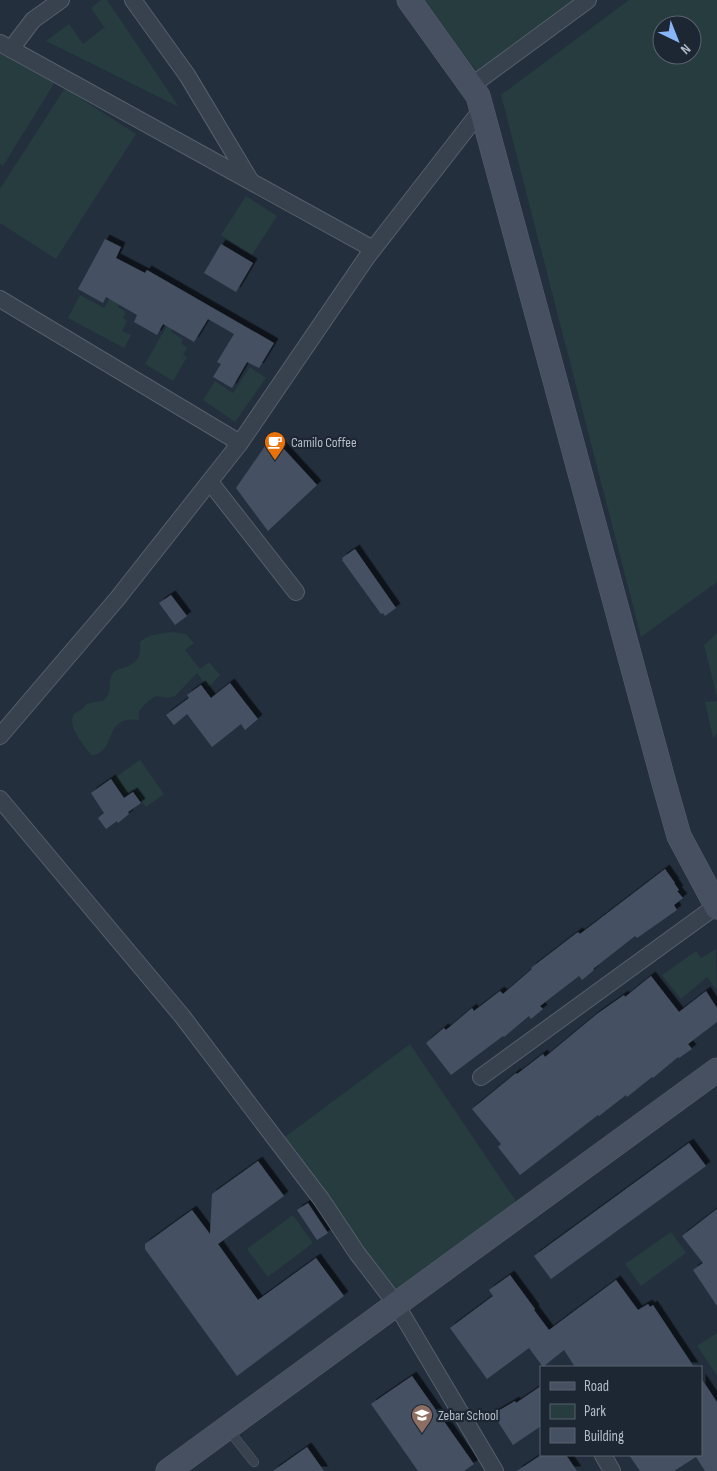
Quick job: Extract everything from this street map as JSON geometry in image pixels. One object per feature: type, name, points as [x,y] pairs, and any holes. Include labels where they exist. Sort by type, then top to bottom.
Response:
[{"type":"street","points":[[61,0],[33,20],[6,46],[373,249]]},
{"type":"street","points":[[133,0],[186,75],[251,182]]},
{"type":"street","points":[[409,0],[478,96],[679,836],[716,906],[481,1077]]},
{"type":"street","points":[[471,86],[588,0]]},
{"type":"street","points":[[0,736],[117,599],[240,443],[373,249],[482,109]]},
{"type":"street","points":[[0,299],[240,443]]},
{"type":"street","points":[[210,482],[296,592]]},
{"type":"street","points":[[0,799],[182,1016],[321,1199],[356,1253],[396,1304],[495,1471]]},
{"type":"street","points":[[168,1471],[717,1070]]},
{"type":"street","points":[[604,1456],[612,1471]]},
{"type":"lane","points":[[227,1428],[254,1462]]},
{"type":"green space","points":[[101,0],[107,0],[179,107],[46,41],[69,24],[83,44],[104,28],[106,30],[91,8]]},
{"type":"green space","points":[[423,0],[578,0],[478,73]]},
{"type":"green space","points":[[629,0],[717,0],[717,582],[641,637],[501,95]]},
{"type":"green space","points":[[0,53],[55,82],[3,166],[0,164]]},
{"type":"green space","points":[[65,88],[136,134],[56,259],[0,223],[0,189]]},
{"type":"green space","points":[[246,196],[277,216],[252,255],[221,235]]},
{"type":"green space","points":[[117,286],[127,291],[118,307],[126,312],[123,318],[127,321],[122,331],[131,335],[124,348],[68,318],[80,295],[104,308]]},
{"type":"green space","points":[[172,317],[178,321],[171,332],[183,339],[181,343],[187,348],[183,355],[187,357],[173,381],[145,364]]},
{"type":"green space","points":[[250,367],[266,378],[235,422],[203,400],[215,381],[233,393]]},
{"type":"green space","points":[[171,632],[186,634],[194,643],[185,650],[200,669],[209,662],[220,675],[208,688],[197,673],[175,696],[167,698],[156,696],[148,701],[139,711],[139,720],[127,720],[119,723],[114,728],[105,748],[99,753],[91,755],[74,730],[72,719],[74,714],[89,703],[105,699],[109,693],[111,676],[118,669],[134,663],[139,654],[140,642],[143,639]]},
{"type":"green space","points":[[717,633],[717,698],[704,645]]},
{"type":"green space","points":[[717,701],[717,734],[713,738],[705,702]]},
{"type":"green space","points":[[140,760],[164,794],[146,807],[133,789],[124,795],[113,779]]},
{"type":"green space","points":[[716,949],[717,990],[707,977],[681,999],[662,975],[696,951],[701,958]]},
{"type":"green space","points":[[410,1044],[520,1207],[398,1295],[285,1137]]},
{"type":"green space","points":[[293,1215],[313,1243],[268,1277],[247,1249]]},
{"type":"green space","points":[[671,1232],[686,1253],[641,1286],[625,1264]]},
{"type":"green space","points":[[717,1333],[717,1376],[697,1346]]},
{"type":"building","points":[[105,239],[121,247],[116,258],[145,273],[147,270],[274,343],[259,368],[247,362],[232,388],[213,377],[221,364],[217,362],[234,334],[208,319],[194,342],[163,324],[157,335],[134,322],[137,315],[106,297],[103,303],[78,289]]},
{"type":"building","points":[[221,244],[253,263],[236,292],[204,273]]},
{"type":"building","name":"Camilo Coffee","points":[[272,436],[317,485],[268,531],[236,488]]},
{"type":"building","points":[[355,549],[396,608],[385,616],[383,613],[381,614],[342,560],[342,558]]},
{"type":"building","points":[[171,595],[187,616],[175,625],[159,603]]},
{"type":"building","points":[[230,683],[258,719],[245,730],[241,724],[212,747],[187,714],[174,725],[166,715],[189,698],[187,695],[201,685],[211,698]]},
{"type":"building","points":[[111,779],[124,798],[133,792],[141,803],[128,812],[129,814],[118,823],[117,821],[106,829],[98,818],[104,813],[91,793]]},
{"type":"building","points":[[665,869],[683,898],[674,905],[677,910],[637,938],[635,936],[582,980],[579,976],[540,1006],[543,1009],[531,1019],[529,1016],[504,1037],[451,1075],[426,1043],[444,1028],[446,1030],[472,1008],[474,1011],[500,991],[503,994],[531,968],[578,932],[580,934]]},
{"type":"building","points":[[651,976],[679,1012],[706,991],[717,1008],[717,1022],[688,1044],[692,1049],[678,1057],[627,1097],[626,1095],[598,1115],[520,1175],[498,1147],[501,1144],[472,1109],[516,1073],[543,1054],[545,1057],[597,1014],[624,995],[625,997]]},
{"type":"building","points":[[689,1143],[706,1166],[551,1279],[534,1256]]},
{"type":"building","points":[[258,1161],[284,1196],[218,1244],[258,1300],[316,1258],[344,1296],[237,1376],[145,1249],[145,1244],[192,1210],[210,1234],[212,1194]]},
{"type":"building","points":[[308,1203],[328,1233],[317,1240],[297,1210]]},
{"type":"building","points":[[717,1209],[717,1306],[693,1270],[703,1263],[682,1236]]},
{"type":"building","points":[[510,1275],[549,1330],[616,1280],[638,1310],[648,1304],[650,1307],[653,1305],[693,1366],[574,1366],[564,1350],[542,1366],[529,1348],[487,1379],[450,1328],[493,1296],[489,1290]]},
{"type":"building","name":"Zebar School","points":[[412,1376],[474,1464],[464,1471],[418,1471],[371,1404]]},
{"type":"building","points":[[702,1380],[717,1402],[717,1471],[705,1471],[696,1457],[674,1471],[640,1471],[630,1456],[702,1456]]},
{"type":"building","points":[[540,1387],[540,1427],[513,1445],[493,1414],[515,1401],[516,1403]]},
{"type":"building","points":[[307,1447],[324,1471],[273,1471]]},
{"type":"building","points":[[540,1456],[567,1456],[577,1471],[517,1471]]},
{"type":"place","name":"Camilo Coffee","points":[[275,461]]},
{"type":"place","name":"Zebar School","points":[[422,1434]]}]
